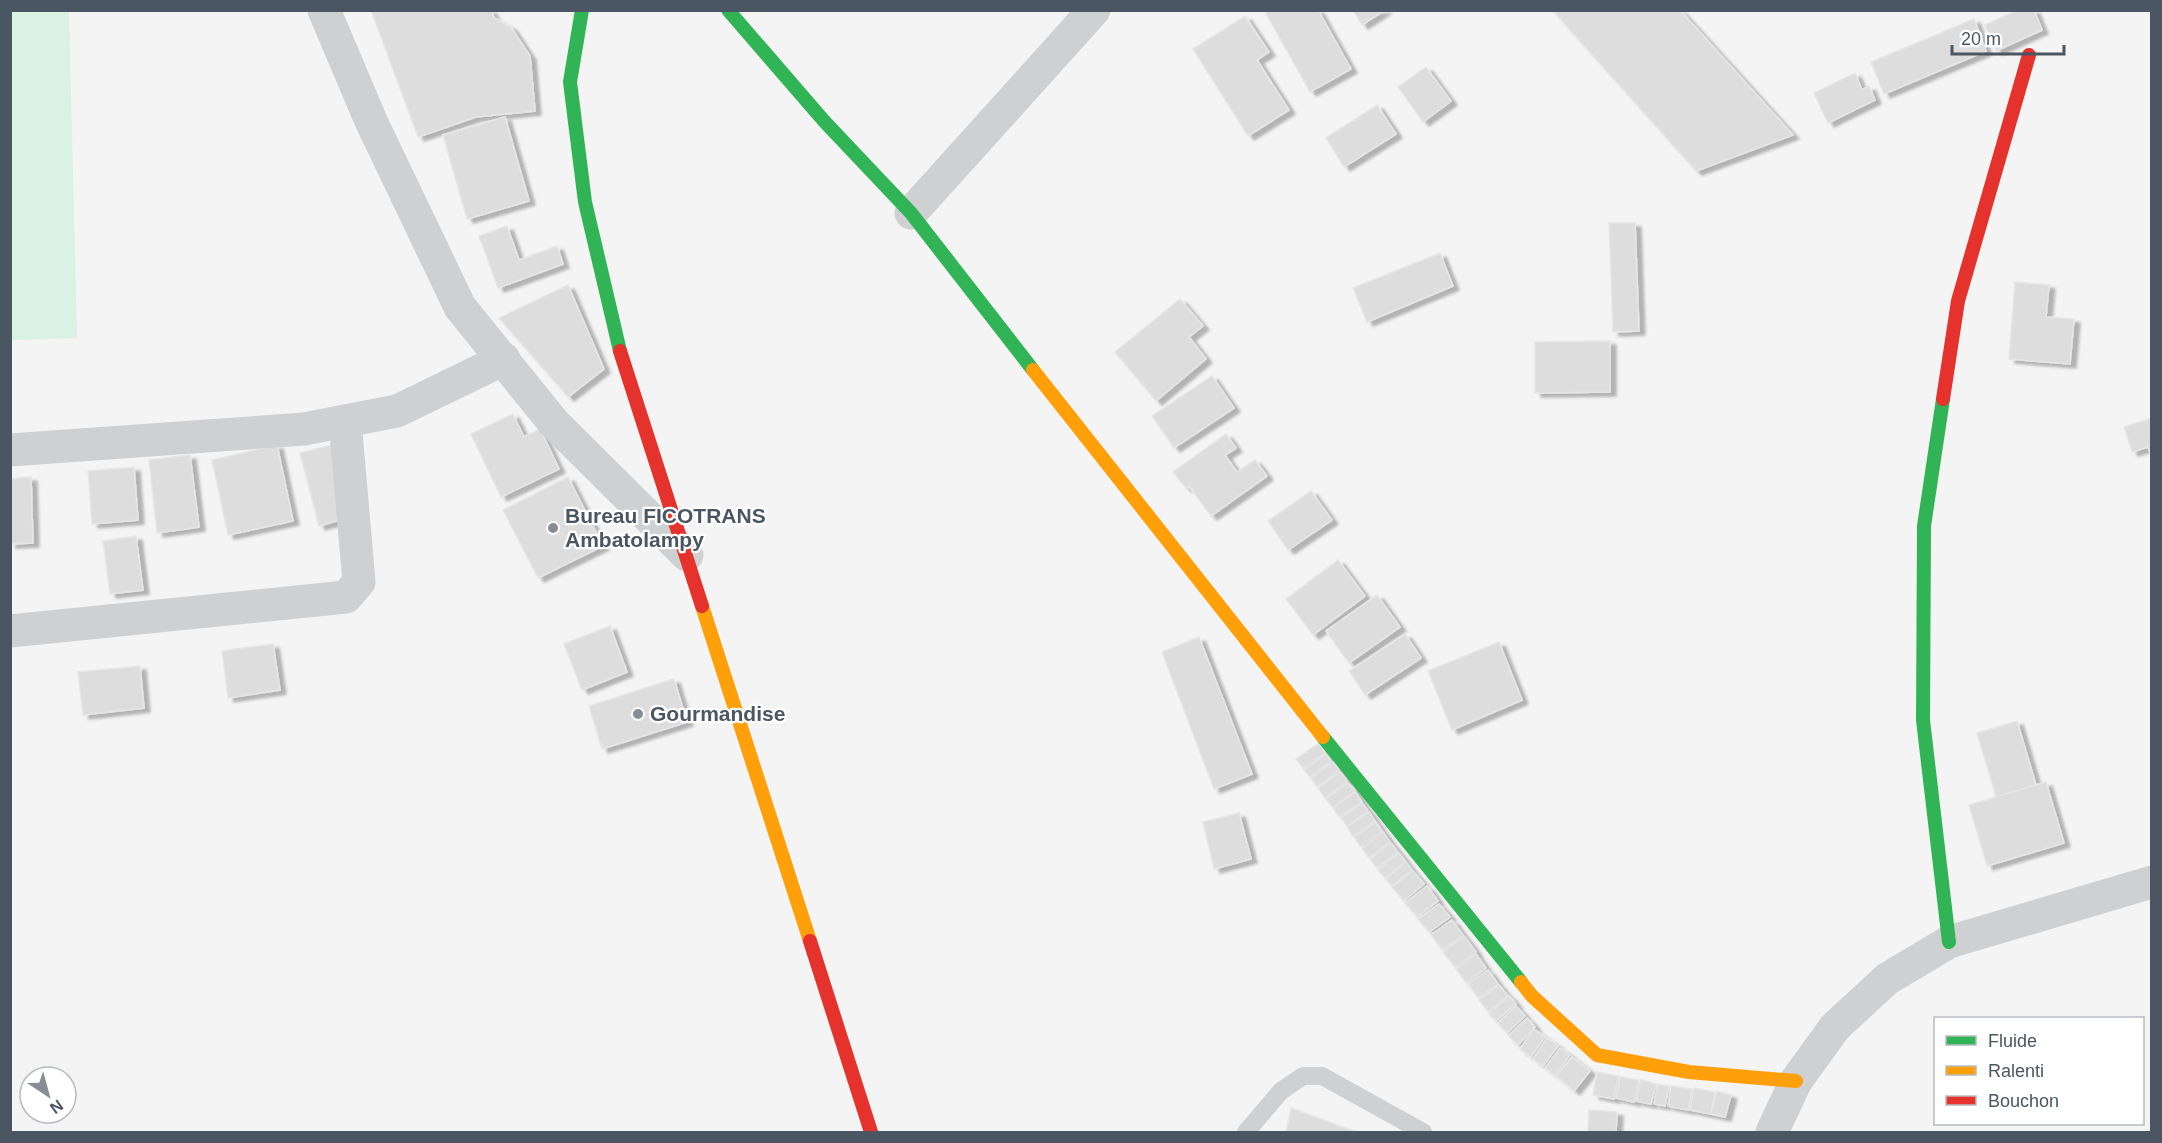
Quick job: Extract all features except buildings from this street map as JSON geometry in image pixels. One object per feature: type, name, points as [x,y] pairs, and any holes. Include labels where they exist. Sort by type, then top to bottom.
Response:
[{"type":"street","points":[[324,10],[371,121],[460,307],[554,423],[687,555]]},
{"type":"street","points":[[582,10],[570,82],[585,202],[614,333],[871,1132]]},
{"type":"street","points":[[728,10],[824,121],[911,213],[1220,610],[1532,996],[1597,1055],[1689,1072],[1796,1081]]},
{"type":"street","points":[[911,213],[1094,10]]},
{"type":"street","points":[[1949,942],[1923,720],[1924,526],[1958,301],[2029,56]]},
{"type":"street","points":[[10,450],[304,429],[397,411],[504,359]]},
{"type":"street","points":[[10,631],[346,597],[355,590],[359,582],[345,421]]},
{"type":"street","points":[[1772,1132],[1796,1081],[1835,1027],[1887,979],[1949,942],[2151,882]]},
{"type":"lane","points":[[1246,1132],[1281,1091],[1302,1076],[1322,1076],[1423,1132]]},
{"type":"green space","points":[[10,11],[69,11],[77,338],[11,340]]},
{"type":"traffic: fast","points":[[582,10],[570,82],[585,202],[620,351]]},
{"type":"traffic: fast","points":[[728,10],[824,121],[911,213],[1033,370]]},
{"type":"traffic: fast","points":[[1943,399],[1924,526],[1923,720],[1949,942]]},
{"type":"traffic: fast","points":[[1323,737],[1521,982]]},
{"type":"traffic: slow","points":[[1033,370],[1323,737]]},
{"type":"traffic: slow","points":[[702,606],[810,941]]},
{"type":"traffic: slow","points":[[1521,982],[1532,996],[1597,1055],[1689,1072],[1796,1081]]},
{"type":"traffic: jam","points":[[1943,399],[1958,301],[2029,55]]},
{"type":"traffic: jam","points":[[620,351],[702,606]]},
{"type":"traffic: jam","points":[[810,941],[871,1132]]},
{"type":"place","name":"Bureau FICOTRANS Ambatolampy","points":[[553,528]]},
{"type":"place","name":"Gourmandise","points":[[638,714]]}]
